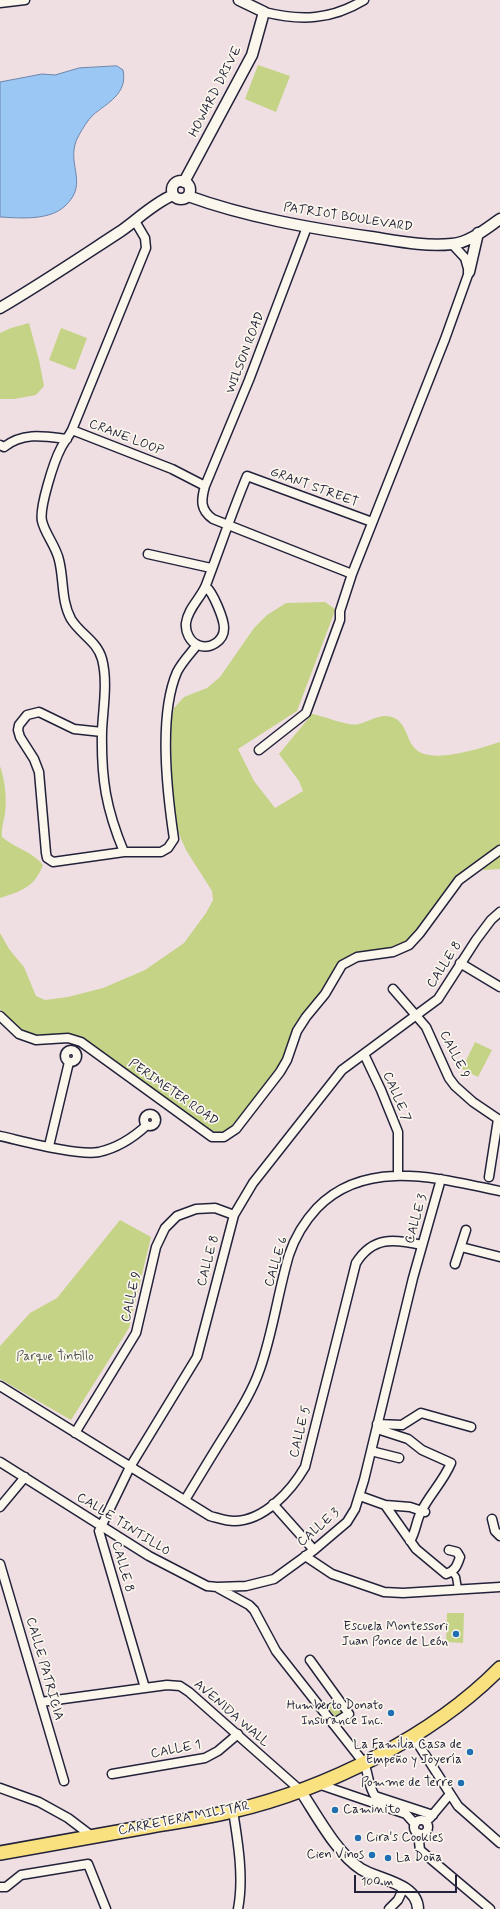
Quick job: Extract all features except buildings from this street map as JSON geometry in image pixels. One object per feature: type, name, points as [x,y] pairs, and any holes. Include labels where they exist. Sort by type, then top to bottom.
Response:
[{"type":"main road","name":"CARRETERA MILITAR","points":[[0,1853],[233,1811],[317,1784],[364,1763],[413,1736],[480,1687],[500,1668]]},
{"type":"street","points":[[0,3],[25,0]]},
{"type":"street","points":[[239,0],[264,12],[283,17],[315,18],[336,14],[364,0]]},
{"type":"street","name":"HOWARD DRIVE","points":[[184,182],[252,55],[264,12]]},
{"type":"street","points":[[178,182],[184,182],[189,188],[188,196],[180,199],[174,195],[172,190],[174,185],[178,182]]},
{"type":"street","points":[[0,308],[49,279],[135,221],[159,202],[174,195]]},
{"type":"street","name":"PATRIOT BOULEVARD","points":[[188,196],[208,203],[307,227],[410,243],[453,244],[479,233],[498,220]]},
{"type":"street","name":"CRANE LOOP","points":[[135,221],[145,238],[146,248],[72,430],[172,469],[206,486]]},
{"type":"street","name":"WILSON ROAD","points":[[206,486],[251,375],[307,227]]},
{"type":"street","points":[[258,750],[306,713],[340,620],[340,611],[352,574],[445,339],[469,272],[479,233]]},
{"type":"street","points":[[453,244],[465,258],[469,272]]},
{"type":"street","points":[[72,430],[56,459],[46,492],[41,516],[42,522],[59,558],[63,591],[68,612],[72,620],[94,642],[102,658],[104,680],[102,772],[105,794],[113,826],[124,852]]},
{"type":"street","points":[[0,445],[4,447],[13,440],[24,437],[67,439]]},
{"type":"street","name":"GRANT STREET","points":[[227,526],[247,476],[372,522]]},
{"type":"street","points":[[206,486],[201,498],[203,508],[208,515],[227,526],[352,574]]},
{"type":"street","points":[[206,587],[213,596],[224,628],[222,636],[215,644],[206,647],[197,645],[189,636],[186,622],[190,611],[206,587],[211,568],[227,526]]},
{"type":"street","points":[[148,554],[211,568]]},
{"type":"street","points":[[102,732],[74,729],[35,712],[24,718],[18,725],[22,742],[37,765],[39,772],[47,858],[56,862],[85,856],[124,852],[161,852],[168,848],[174,839],[167,788],[169,696],[178,670],[197,645]]},
{"type":"street","name":"PERIMETER ROAD","points":[[0,1016],[19,1034],[36,1040],[68,1038],[81,1042],[212,1136],[224,1137],[236,1129],[280,1072],[287,1060],[297,1031],[306,1017],[325,994],[342,965],[357,957],[393,952],[409,945],[420,933],[459,880],[500,850]]},
{"type":"street","name":"CALLE 8","points":[[145,1688],[99,1531],[130,1467],[197,1357],[234,1215],[253,1183],[342,1070],[438,999],[460,963],[491,920],[500,912]]},
{"type":"street","points":[[460,963],[500,987]]},
{"type":"street","name":"CALLE 9","points":[[393,989],[426,1027],[449,1078],[462,1093],[498,1119],[489,1177]]},
{"type":"street","name":"CALLE 7","points":[[364,1054],[398,1132],[398,1175]]},
{"type":"street","points":[[50,1146],[69,1062]]},
{"type":"street","points":[[0,1136],[78,1152],[98,1152],[121,1144],[147,1125]]},
{"type":"street","name":"CALLE 6","points":[[185,1500],[251,1392],[261,1367],[290,1253],[300,1230],[322,1203],[343,1188],[367,1178],[398,1175],[441,1179],[500,1191]]},
{"type":"street","name":"CALLE 3","points":[[218,1587],[246,1586],[274,1579],[314,1550],[347,1522],[360,1496],[422,1245],[441,1179]]},
{"type":"street","name":"CALLE 9","points":[[75,1433],[136,1333],[156,1247],[164,1228],[177,1216],[196,1209],[215,1208],[234,1215]]},
{"type":"street","points":[[455,1264],[466,1230]]},
{"type":"street","name":"CALLE 5","points":[[0,1386],[210,1516],[222,1520],[234,1521],[256,1516],[273,1504],[297,1482],[305,1467],[356,1263],[370,1246],[385,1241],[394,1240],[422,1245]]},
{"type":"street","points":[[461,1247],[500,1257]]},
{"type":"street","points":[[377,1426],[402,1425],[421,1413],[471,1427]]},
{"type":"street","points":[[377,1426],[408,1439],[422,1450],[451,1463],[448,1471],[423,1512],[410,1541]]},
{"type":"street","points":[[372,1452],[399,1458]]},
{"type":"street","name":"CALLE TINTILLO","points":[[0,1462],[148,1556],[208,1586],[218,1587]]},
{"type":"street","points":[[0,1507],[25,1478]]},
{"type":"street","points":[[360,1496],[386,1505],[410,1507],[423,1512]]},
{"type":"street","points":[[273,1504],[314,1550]]},
{"type":"street","points":[[386,1505],[416,1549],[456,1577],[458,1589]]},
{"type":"street","points":[[492,1519],[495,1531],[500,1536]]},
{"type":"street","points":[[449,1550],[457,1552],[460,1558],[457,1566],[449,1573]]},
{"type":"street","points":[[305,1556],[332,1574],[384,1592],[403,1593],[500,1587]]},
{"type":"street","name":"CALLE PATRICIA","points":[[0,1564],[64,1781]]},
{"type":"street","points":[[218,1587],[249,1605],[254,1610],[276,1651],[364,1763],[368,1774],[369,1787],[375,1796],[433,1815]]},
{"type":"street","points":[[310,1660],[349,1714],[333,1724]]},
{"type":"street","name":"AVENIDA WALL","points":[[41,1702],[167,1685],[180,1686],[238,1734],[300,1790]]},
{"type":"street","name":"CALLE 1","points":[[112,1774],[205,1758],[218,1752],[238,1734]]},
{"type":"street","points":[[413,1736],[458,1806],[500,1842]]},
{"type":"street","points":[[317,1784],[406,1814],[415,1824],[414,1828],[418,1833],[420,1850],[490,1909]]},
{"type":"street","points":[[0,1788],[39,1802],[68,1818],[93,1836]]},
{"type":"street","points":[[300,1790],[341,1851],[353,1864],[363,1870],[404,1887],[415,1898],[418,1909]]},
{"type":"street","points":[[418,1833],[420,1834],[426,1831],[426,1823],[450,1794]]},
{"type":"street","points":[[233,1811],[240,1866],[240,1898],[238,1909]]},
{"type":"street","points":[[415,1824],[420,1821],[426,1823]]},
{"type":"street","points":[[0,1887],[9,1885],[21,1875],[88,1864],[106,1909]]},
{"type":"street","points":[[389,1909],[398,1900],[404,1887]]},
{"type":"green space","points":[[258,65],[290,76],[276,112],[245,99]]},
{"type":"green space","points":[[29,323],[44,386],[36,395],[14,399],[0,399],[0,333]]},
{"type":"green space","points":[[61,328],[87,338],[75,370],[49,360]]},
{"type":"green space","points":[[325,602],[335,609],[297,711],[238,749],[254,781],[275,808],[303,791],[299,781],[279,754],[312,714],[354,725],[383,716],[392,717],[397,719],[403,726],[413,746],[420,752],[429,755],[441,756],[454,754],[500,742],[500,869],[484,870],[477,863],[453,884],[411,940],[397,947],[340,963],[335,968],[318,995],[300,1016],[293,1030],[279,1069],[228,1130],[216,1133],[199,1124],[82,1038],[27,1034],[20,1031],[0,1009],[0,933],[9,949],[24,967],[36,996],[45,1000],[68,997],[103,988],[145,970],[184,943],[206,913],[213,900],[212,891],[186,850],[179,834],[172,804],[171,723],[174,708],[184,697],[207,688],[220,677],[254,628],[267,615],[286,603]]},
{"type":"green space","points":[[0,766],[6,795],[2,837],[29,853],[43,865],[35,879],[26,888],[0,898]]},
{"type":"green space","points":[[475,1042],[492,1050],[478,1077],[462,1069]]},
{"type":"green space","name":"Parque Tintillo","points":[[120,1220],[151,1237],[129,1328],[71,1420],[0,1379],[0,1346],[30,1313],[57,1298]]},
{"type":"green space","points":[[447,1613],[464,1613],[463,1643],[446,1642]]},
{"type":"green space","points":[[335,1698],[343,1707],[343,1715],[337,1719],[326,1705]]},
{"type":"water","points":[[117,66],[123,70],[124,78],[119,92],[110,102],[93,115],[79,135],[75,145],[74,163],[77,180],[76,189],[72,197],[65,206],[51,214],[34,218],[0,217],[0,82],[42,74],[55,75],[79,68]]},
{"type":"place","name":"Escuela Montessori Juan Ponce de León","points":[[456,1634]]},
{"type":"place","name":"Humberto Donato Insurance Inc.","points":[[391,1713]]},
{"type":"place","name":"La Familia Casa de Empeño y Joyería","points":[[470,1752]]},
{"type":"place","name":"Pomme de Terre","points":[[461,1783]]},
{"type":"place","name":"Caminito","points":[[335,1810]]},
{"type":"place","name":"Cira's Cookies","points":[[358,1838]]},
{"type":"place","name":"Cien Vinos","points":[[372,1855]]},
{"type":"place","name":"La Doña","points":[[388,1858]]}]
